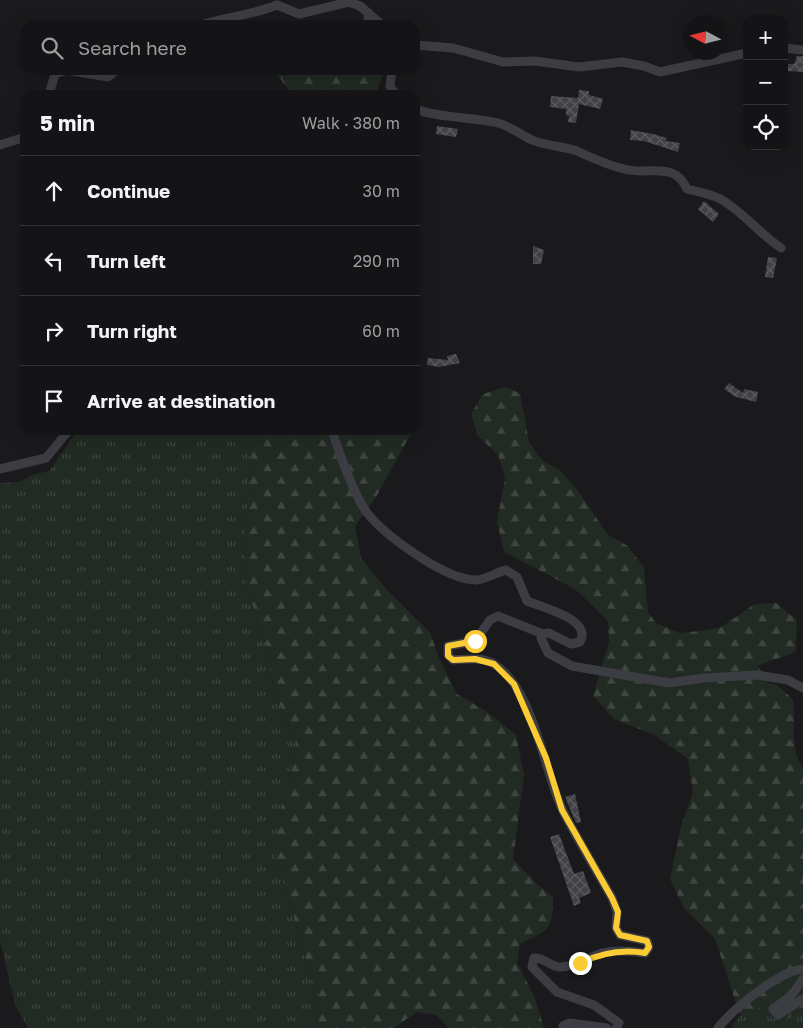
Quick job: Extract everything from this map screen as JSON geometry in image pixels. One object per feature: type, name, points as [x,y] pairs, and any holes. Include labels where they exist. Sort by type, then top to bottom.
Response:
[{"type":"street","points":[[217,20],[254,14],[277,5],[299,14],[349,2],[360,6],[377,20]]},
{"type":"street","points":[[368,20],[369,13]]},
{"type":"street","points":[[420,45],[453,48],[503,62],[535,61],[579,67],[622,62],[644,66],[660,72],[743,54]]},
{"type":"street","points":[[788,48],[803,50]]},
{"type":"street","points":[[50,90],[55,75]]},
{"type":"street","points":[[96,75],[108,77],[111,75]]},
{"type":"street","points":[[391,75],[390,86],[393,90]]},
{"type":"street","points":[[420,111],[438,117],[499,123],[534,140],[577,151],[589,158],[624,169],[647,172],[662,169],[675,172],[684,181],[688,189],[722,200],[748,220],[766,238],[781,248]]},
{"type":"street","points":[[0,145],[20,138]]},
{"type":"street","points":[[0,469],[46,458],[65,435]]},
{"type":"street","points":[[333,435],[337,450],[368,513],[381,526],[440,570],[476,580],[506,570],[517,577],[527,601],[566,615],[575,621],[581,630],[582,638],[580,642],[571,644],[549,633],[543,634],[498,616],[490,620],[475,641],[448,646],[448,656],[453,660],[475,659],[494,664],[514,684],[546,758],[562,810],[618,912],[616,928],[620,935],[647,941],[649,947],[645,953],[635,951],[602,953],[580,963],[559,967],[539,958],[534,958],[532,963],[532,967],[557,992],[594,1006],[619,1023],[616,1028]]},
{"type":"street","points":[[543,634],[541,638],[548,653],[572,666],[670,683],[704,678],[757,675],[788,680],[803,688]]},
{"type":"street","points":[[718,1028],[762,988],[796,970],[803,969]]},
{"type":"street","points":[[803,980],[792,996],[773,1009],[778,1015],[803,999]]},
{"type":"street","points":[[566,1028],[563,1026],[570,1023],[607,1028]]},
{"type":"green space","points":[[278,75],[383,75],[377,90],[288,89]]},
{"type":"green space","points":[[505,387],[520,393],[529,442],[542,460],[562,472],[579,492],[608,535],[628,546],[644,568],[648,612],[656,623],[680,633],[700,631],[721,627],[755,604],[776,603],[797,620],[796,651],[758,666],[768,683],[777,685],[793,699],[794,744],[803,768],[803,1007],[786,1020],[773,1018],[761,1007],[740,1015],[715,939],[684,908],[670,879],[681,826],[693,792],[688,759],[654,735],[614,719],[593,696],[609,641],[608,621],[575,589],[504,552],[497,522],[505,478],[498,455],[478,436],[471,414],[483,394]]},
{"type":"green space","points":[[74,435],[242,435],[251,459],[244,548],[247,588],[267,649],[274,692],[296,742],[276,857],[302,944],[314,994],[317,1028],[28,1028],[15,1005],[0,940],[0,483],[19,482],[32,475],[49,471]]},
{"type":"green space","points":[[242,435],[410,435],[376,497],[355,526],[361,558],[388,591],[430,632],[439,658],[457,694],[486,711],[516,735],[524,775],[513,859],[535,882],[553,897],[552,917],[548,928],[520,944],[517,962],[535,998],[544,1028],[448,1028],[436,1015],[417,1012],[394,1028],[317,1028],[314,994],[302,944],[276,857],[277,822],[291,773],[296,742],[274,692],[267,649],[247,588],[244,548],[251,459]]},
{"type":"green space","points":[[761,1007],[773,1018],[786,1020],[803,1007],[803,1028],[731,1028],[740,1015]]},
{"type":"building","points":[[797,56],[803,56],[803,72],[788,71],[788,64],[794,64]]},
{"type":"building","points":[[579,90],[589,91],[589,95],[603,99],[600,109],[579,104],[576,123],[568,122],[569,116],[566,115],[566,109],[550,107],[551,96],[578,98]]},
{"type":"building","points":[[437,126],[458,129],[456,137],[436,134]]},
{"type":"building","points":[[631,130],[653,134],[667,138],[666,141],[680,143],[678,152],[644,141],[630,140]]},
{"type":"building","points":[[704,201],[719,214],[713,222],[698,209]]},
{"type":"building","points":[[533,246],[544,250],[541,264],[533,264]]},
{"type":"building","points":[[768,257],[777,258],[773,278],[765,277]]},
{"type":"building","points":[[456,354],[460,363],[439,367],[427,365],[428,358],[448,360],[447,356]]},
{"type":"building","points":[[729,383],[743,393],[744,389],[758,392],[756,402],[736,397],[724,389]]},
{"type":"building","points":[[575,794],[581,822],[576,823],[565,797]]},
{"type":"building","points":[[559,834],[574,874],[583,871],[591,893],[579,898],[581,903],[574,906],[550,837]]},
{"type":"route","points":[[475,641],[455,643],[448,646],[448,656],[453,660],[475,659],[494,664],[514,684],[524,703],[546,758],[562,810],[618,912],[616,928],[620,935],[641,938],[647,941],[649,947],[645,953],[635,951],[602,953],[580,963]]}]
